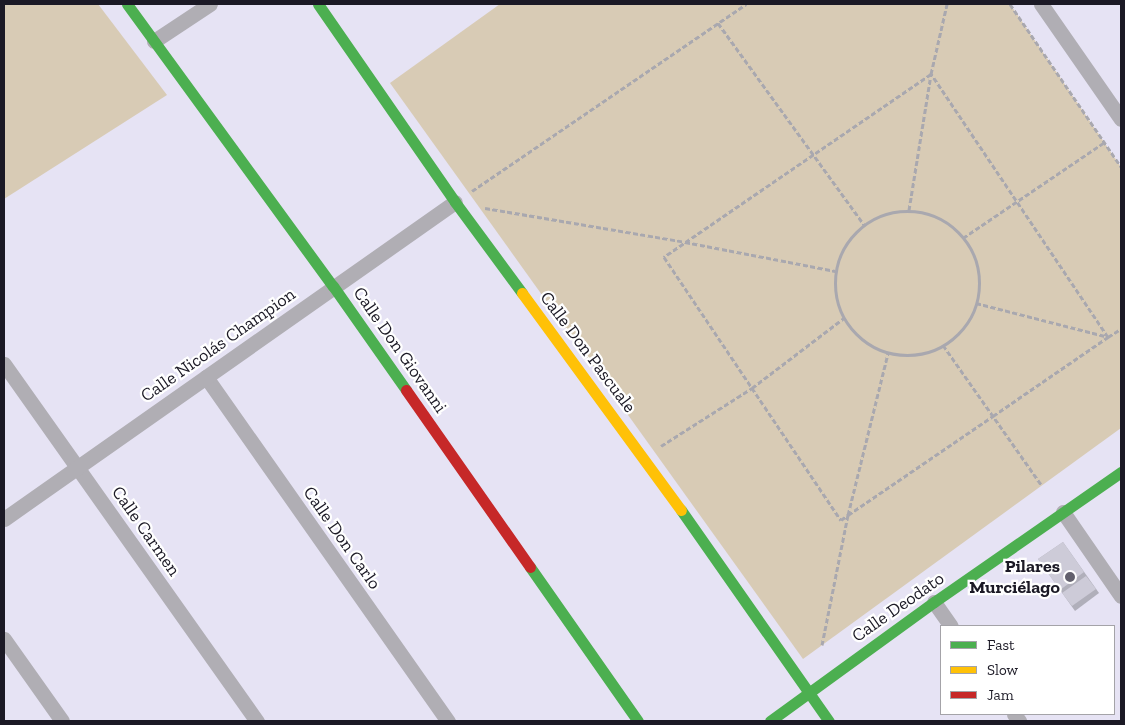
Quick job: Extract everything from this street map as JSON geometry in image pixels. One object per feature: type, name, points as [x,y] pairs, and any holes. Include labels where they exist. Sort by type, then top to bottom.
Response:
[{"type":"street","name":"Calle Don Giovanni","points":[[127,4],[334,286],[638,721]]},
{"type":"street","points":[[154,41],[210,4]]},
{"type":"street","name":"Calle Don Pascuale","points":[[318,4],[455,202],[644,457],[829,721]]},
{"type":"street","points":[[1041,4],[1121,119]]},
{"type":"street","name":"Calle Nicolás Champion","points":[[4,519],[455,202]]},
{"type":"street","name":"Calle Carmen","points":[[4,364],[257,721]]},
{"type":"street","name":"Calle Don Carlo","points":[[206,377],[448,721]]},
{"type":"street","name":"Calle Deodato","points":[[770,721],[934,602],[1121,472]]},
{"type":"street","points":[[1063,512],[1121,596]]},
{"type":"street","points":[[934,602],[950,625]]},
{"type":"street","points":[[4,639],[62,721]]},
{"type":"path","points":[[455,202],[746,4]]},
{"type":"path","points":[[909,210],[931,74],[947,4]]},
{"type":"path","points":[[1010,4],[1121,167]]},
{"type":"path","points":[[718,23],[864,225]]},
{"type":"path","points":[[931,74],[664,257],[841,520],[1121,328]]},
{"type":"path","points":[[931,74],[1108,338]]},
{"type":"path","points":[[964,238],[1105,142]]},
{"type":"path","points":[[484,207],[685,242],[835,271]]},
{"type":"path","points":[[909,210],[939,218],[953,227],[964,238],[972,253],[977,269],[979,286],[976,303],[963,327],[943,345],[925,353],[906,355],[888,353],[862,340],[844,318],[836,295],[835,271],[846,246],[864,225],[878,216],[909,210]]},
{"type":"path","points":[[976,303],[1108,338]]},
{"type":"path","points":[[644,457],[752,388],[844,318]]},
{"type":"path","points":[[943,345],[1042,486]]},
{"type":"path","points":[[822,645],[848,515],[888,353]]},
{"type":"shaded area","points":[[4,4],[98,4],[167,95],[4,199]]},
{"type":"shaded area","points":[[500,4],[1010,4],[1121,167],[1121,428],[803,659],[390,83]]},
{"type":"building","points":[[1063,542],[1084,572],[1060,590],[1038,559]]},
{"type":"building","points":[[1086,576],[1096,589],[1072,606],[1062,593]]},
{"type":"traffic: fast","points":[[127,4],[333,286],[406,390]]},
{"type":"traffic: fast","points":[[318,4],[455,202],[522,293]]},
{"type":"traffic: fast","points":[[770,721],[934,602],[1121,472]]},
{"type":"traffic: fast","points":[[681,510],[829,721]]},
{"type":"traffic: fast","points":[[530,567],[638,721]]},
{"type":"traffic: slow","points":[[522,293],[681,510]]},
{"type":"traffic: jam","points":[[406,390],[530,567]]},
{"type":"place","name":"Pilares Murciélago","points":[[1070,577]]}]
